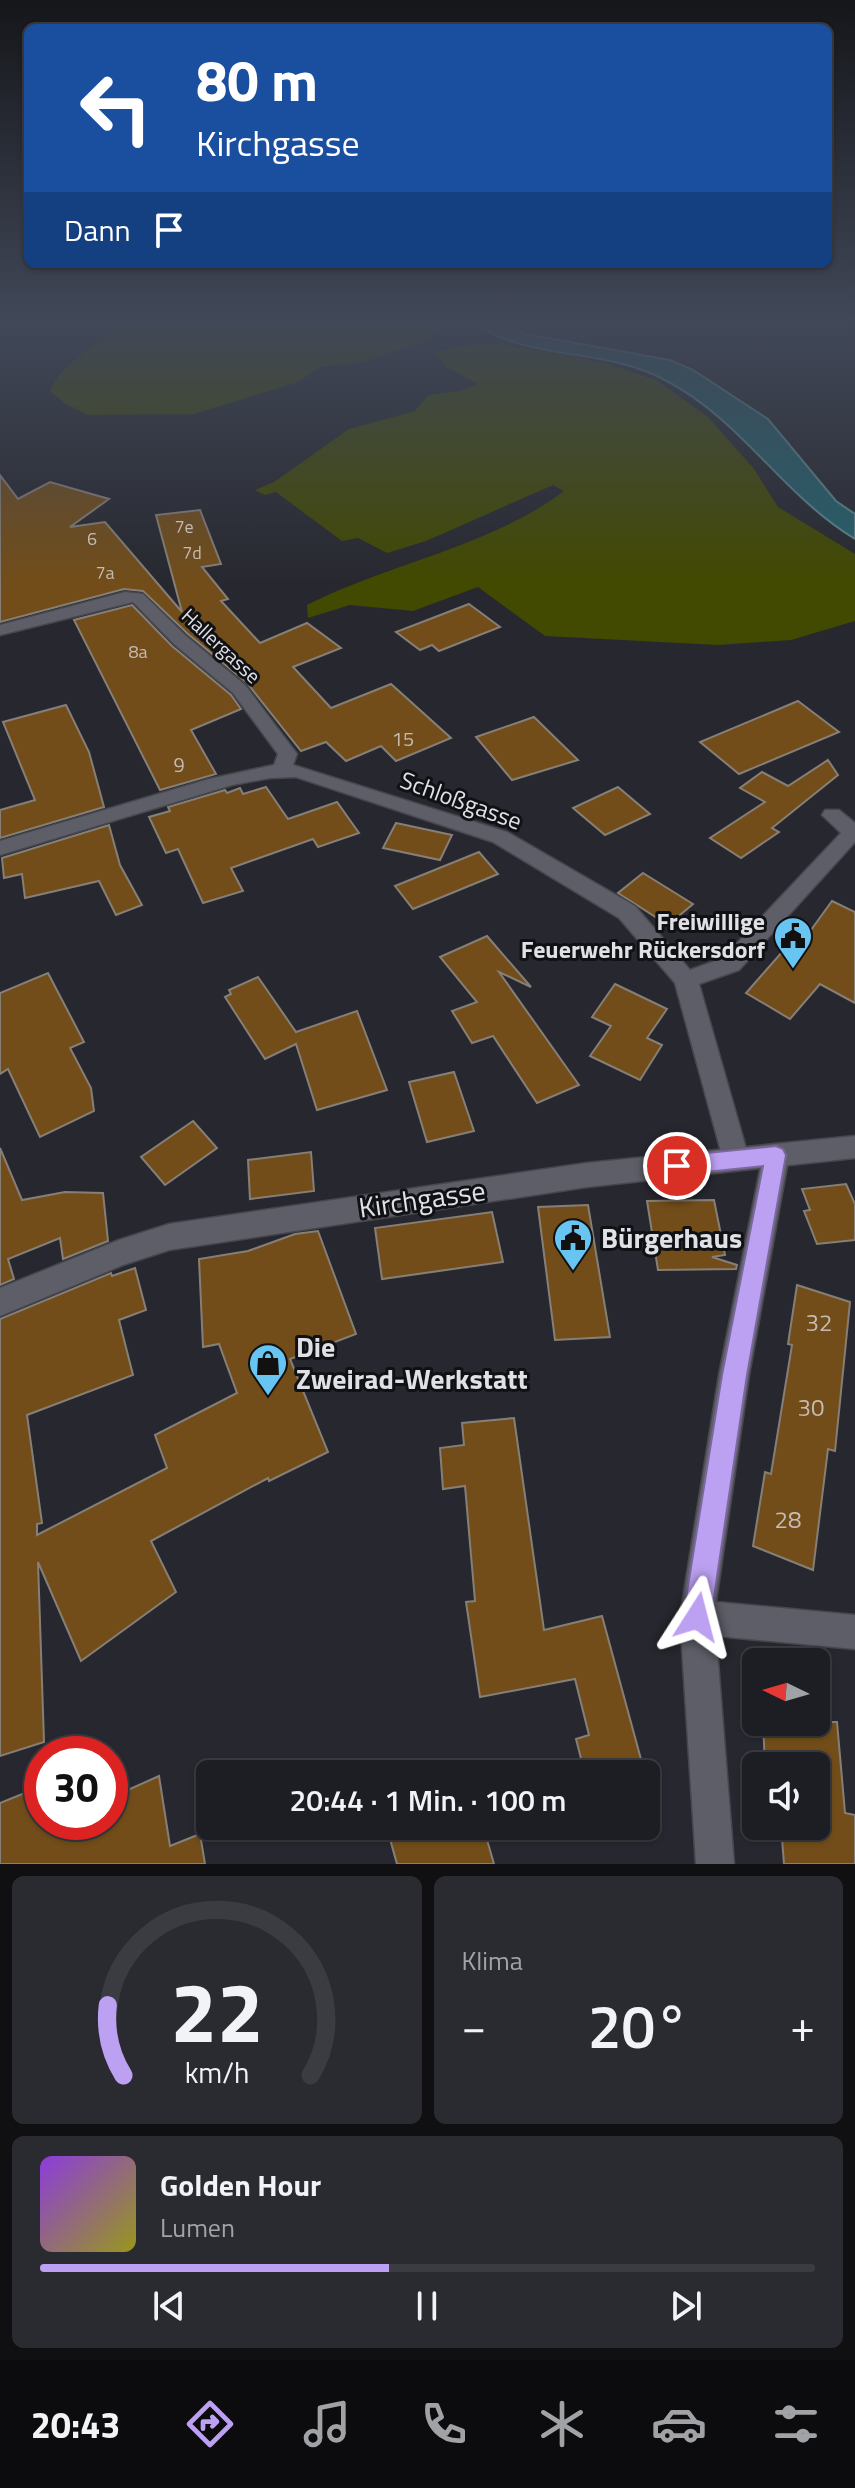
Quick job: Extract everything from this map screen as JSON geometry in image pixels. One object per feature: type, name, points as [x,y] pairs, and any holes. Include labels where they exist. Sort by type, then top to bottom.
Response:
[{"type":"street","name":"Hallergasse","points":[[0,630],[125,597],[137,597],[180,640],[239,689],[288,754],[281,770]]},
{"type":"street","name":"Schloßgasse","points":[[0,848],[198,788],[281,770],[298,771],[500,837],[627,912],[686,980],[736,1159]]},
{"type":"street","points":[[686,980],[731,964],[853,832],[832,815]]},
{"type":"street","name":"Kirchgasse","points":[[0,1302],[119,1253],[169,1237],[587,1175],[855,1147]]},
{"type":"street","points":[[715,1864],[697,1617],[734,1375],[776,1155]]},
{"type":"street","points":[[697,1617],[855,1632]]},
{"type":"green space","points":[[80,411],[204,411],[194,414],[88,415]]},
{"type":"green space","points":[[415,411],[700,411],[754,469],[778,507],[855,554],[855,621],[791,640],[718,645],[545,636],[478,587],[413,611],[350,605],[308,618],[307,605],[371,577],[504,527],[564,491],[553,485],[426,541],[387,553],[358,538],[342,541],[276,492],[265,495],[255,490],[274,482],[349,429]]},
{"type":"water","points":[[711,411],[756,411],[768,419],[836,501],[855,514],[855,539],[805,501]]},
{"type":"building","points":[[0,475],[18,499],[50,482],[109,499],[70,527],[105,522],[182,612],[156,515],[200,510],[221,564],[202,567],[228,599],[221,601],[260,643],[307,623],[341,648],[293,667],[331,708],[391,684],[451,738],[396,761],[381,746],[346,761],[326,742],[301,751],[247,683],[143,591],[124,589],[0,622]]},
{"type":"building","points":[[469,604],[500,627],[439,651],[432,645],[420,650],[396,632]]},
{"type":"building","points":[[132,605],[172,646],[231,695],[241,709],[191,730],[216,774],[160,790],[74,620]]},
{"type":"building","points":[[798,701],[839,732],[739,774],[700,742]]},
{"type":"building","points":[[66,705],[89,752],[104,807],[0,838],[0,810],[35,800],[3,722]]},
{"type":"building","points":[[534,717],[578,760],[512,780],[476,737]]},
{"type":"building","points":[[828,760],[838,775],[772,828],[779,832],[741,858],[710,838],[765,802],[740,788],[762,772],[788,786]]},
{"type":"building","points":[[266,787],[288,819],[337,802],[359,833],[318,847],[313,839],[231,868],[243,891],[203,903],[178,849],[166,853],[149,817],[170,811],[168,807],[225,790],[227,793],[240,788],[243,794]]},
{"type":"building","points":[[618,787],[650,814],[605,835],[573,808]]},
{"type":"building","points":[[396,823],[452,835],[440,860],[383,848]]},
{"type":"building","points":[[109,825],[120,865],[142,905],[116,915],[99,881],[25,898],[22,874],[4,878],[2,858]]},
{"type":"building","points":[[479,852],[498,874],[413,909],[395,886]]},
{"type":"building","points":[[643,873],[693,904],[668,925],[618,893]]},
{"type":"building","points":[[832,901],[855,912],[855,1003],[820,984],[790,1019],[746,993],[805,926],[811,930]]},
{"type":"building","points":[[487,936],[531,987],[499,972],[579,1085],[537,1103],[493,1036],[472,1043],[452,1011],[477,1002],[440,957]]},
{"type":"building","points":[[48,973],[84,1042],[70,1048],[91,1088],[94,1111],[40,1137],[8,1069],[0,1074],[0,993]]},
{"type":"building","points":[[258,977],[296,1032],[357,1011],[387,1090],[317,1110],[296,1044],[265,1059],[225,997],[231,994],[229,990]]},
{"type":"building","points":[[615,984],[667,1009],[647,1038],[662,1045],[640,1080],[590,1056],[611,1026],[592,1017]]},
{"type":"building","points":[[454,1072],[474,1131],[427,1142],[409,1082]]},
{"type":"building","points":[[193,1121],[217,1148],[165,1185],[141,1157]]},
{"type":"building","points":[[0,1148],[22,1200],[65,1192],[103,1193],[108,1241],[63,1259],[60,1238],[8,1259],[14,1279],[0,1285]]},
{"type":"building","points":[[311,1152],[314,1191],[250,1199],[248,1160]]},
{"type":"building","points":[[846,1184],[855,1204],[855,1240],[817,1244],[804,1211],[810,1210],[802,1189]]},
{"type":"building","points":[[714,1200],[725,1255],[712,1257],[737,1265],[736,1269],[658,1270],[647,1201]]},
{"type":"building","name":"Bürgerhaus","points":[[588,1205],[610,1337],[555,1340],[538,1207]]},
{"type":"building","points":[[492,1212],[503,1262],[382,1279],[375,1228]]},
{"type":"building","points":[[318,1231],[356,1334],[290,1359],[328,1452],[269,1481],[268,1478],[151,1541],[176,1592],[81,1661],[38,1562],[44,1736],[24,1736],[24,1748],[0,1756],[0,1319],[111,1273],[112,1276],[135,1268],[146,1310],[119,1320],[133,1375],[27,1415],[42,1523],[37,1524],[37,1535],[167,1468],[155,1435],[237,1393],[219,1344],[203,1347],[199,1259],[248,1251],[295,1234]]},
{"type":"building","points":[[797,1285],[850,1302],[835,1451],[828,1449],[813,1570],[753,1546],[765,1472],[771,1474],[792,1345],[788,1344]]},
{"type":"building","points":[[514,1418],[544,1630],[602,1616],[641,1760],[581,1760],[576,1739],[589,1735],[575,1679],[480,1697],[466,1602],[475,1601],[465,1486],[443,1489],[440,1448],[464,1445],[462,1423]]},
{"type":"building","points":[[830,1722],[837,1722],[845,1813],[855,1815],[855,1864],[784,1864],[782,1840],[830,1840],[830,1752],[764,1752],[764,1736],[830,1736]]},
{"type":"building","points":[[159,1776],[170,1846],[196,1836],[196,1840],[201,1840],[205,1864],[0,1864],[0,1803],[24,1793],[24,1840],[128,1840],[128,1790]]},
{"type":"building","points":[[390,1840],[487,1840],[494,1864],[397,1864]]},
{"type":"place","name":"Freiwillige Feuerwehr Rückersdorf","points":[[793,970]]},
{"type":"place","name":"Bürgerhaus","points":[[573,1272]]},
{"type":"place","name":"Die Zweirad-Werkstatt","points":[[268,1397]]},
{"type":"route","points":[[677,1166],[776,1155],[734,1375],[697,1617]]}]
